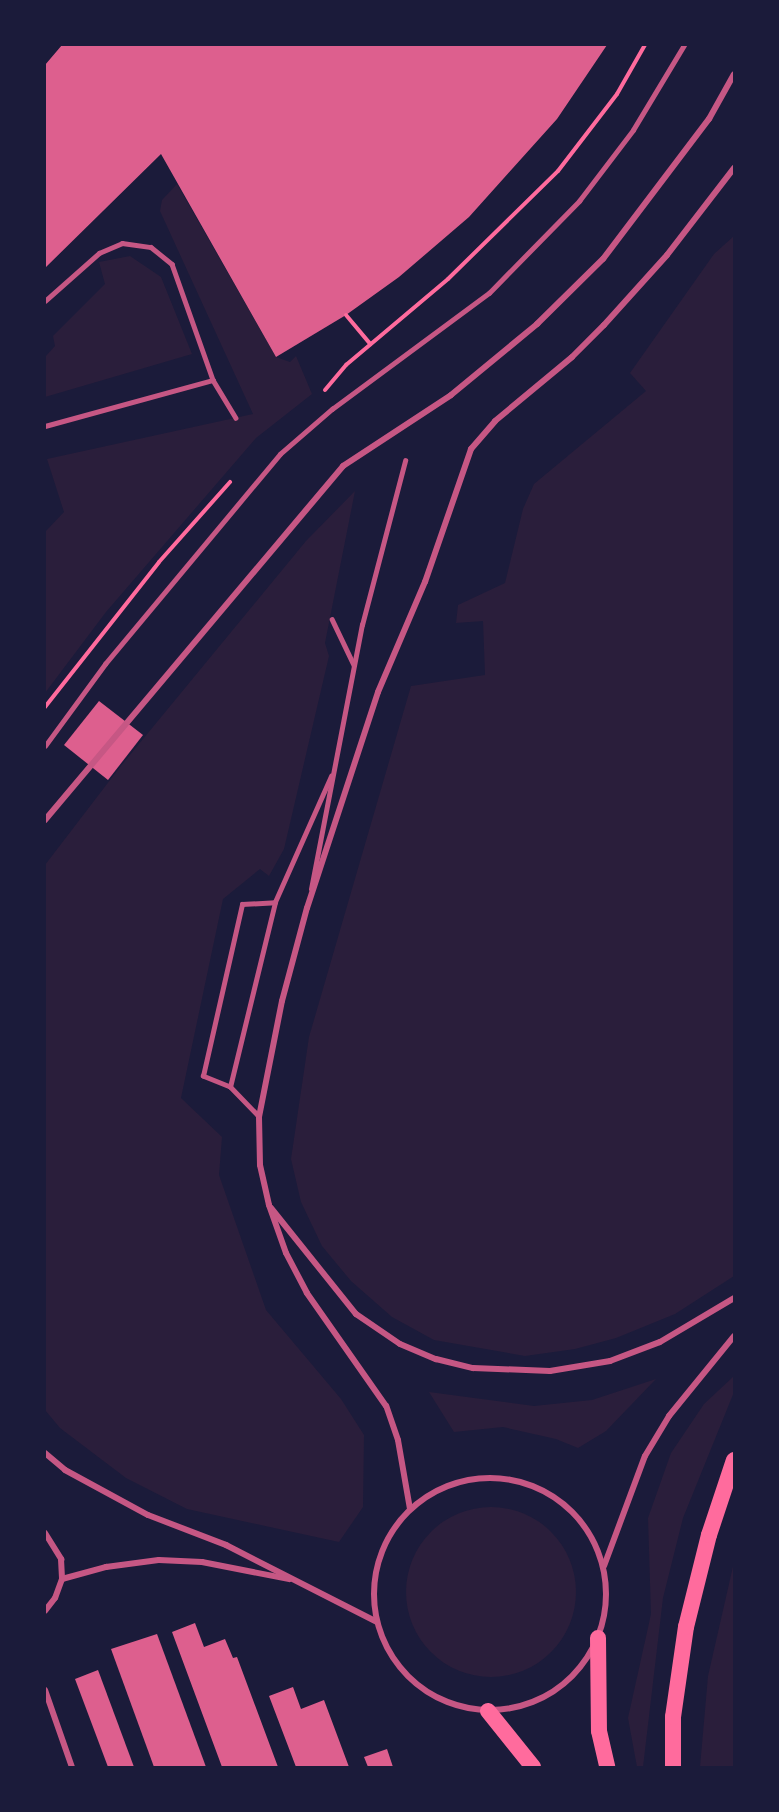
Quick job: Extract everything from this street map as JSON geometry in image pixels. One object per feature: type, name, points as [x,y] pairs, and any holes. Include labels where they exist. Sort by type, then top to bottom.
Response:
[{"type":"highway","points":[[673,1767],[674,1717],[686,1627],[709,1535],[734,1460]]},
{"type":"highway","points":[[598,1638],[599,1731],[607,1767]]},
{"type":"highway","points":[[488,1711],[532,1767]]},
{"type":"street","points":[[45,820],[343,466],[451,395],[537,324],[603,259],[709,119],[734,74]]},
{"type":"street","points":[[410,1509],[398,1440],[386,1406],[307,1293],[286,1253],[269,1205],[260,1165],[259,1117],[268,1060],[307,909],[378,692],[425,582],[471,449],[495,421],[572,357],[604,325],[667,255],[734,168]]},
{"type":"street","points":[[269,1205],[356,1314],[400,1344],[436,1359],[473,1368],[550,1371],[610,1361],[660,1342],[734,1298]]},
{"type":"street","points":[[604,1566],[645,1456],[669,1416],[734,1336]]},
{"type":"street","points":[[45,1453],[65,1470],[148,1515],[226,1545],[377,1622]]},
{"type":"street","points":[[493,1477],[524,1482],[551,1494],[575,1513],[593,1538],[604,1566],[607,1591],[598,1638],[585,1662],[566,1683],[542,1699],[516,1708],[488,1711],[449,1703],[430,1695],[406,1676],[388,1651],[377,1622],[377,1571],[386,1542],[410,1509],[435,1491],[463,1480],[493,1477]]},
{"type":"street","points":[[45,1533],[61,1559],[62,1579],[56,1598],[45,1611]]},
{"type":"street","points":[[62,1579],[106,1567],[159,1560],[202,1562],[296,1580]]},
{"type":"street","points":[[45,1690],[72,1767]]},
{"type":"lane","points":[[45,747],[105,664],[280,454],[332,409],[489,293],[579,201],[633,130],[684,45]]},
{"type":"lane","points":[[45,301],[99,253],[122,243],[150,247],[172,264],[213,380],[236,418]]},
{"type":"lane","points":[[45,426],[213,380]]},
{"type":"lane","points":[[307,909],[355,665],[405,461]]},
{"type":"lane","points":[[332,619],[355,665]]},
{"type":"lane","points":[[230,1087],[275,902],[335,765]]},
{"type":"lane","points":[[259,1117],[230,1087],[203,1076],[242,904],[275,902]]},
{"type":"path","points":[[345,315],[370,344]]},
{"type":"shaded area","points":[[177,184],[276,357],[290,362],[296,356],[312,394],[256,438],[106,612],[45,693],[45,532],[64,512],[47,459],[253,414],[160,211],[162,200]]},
{"type":"shaded area","points":[[734,236],[734,1276],[675,1314],[616,1338],[575,1349],[525,1356],[434,1340],[392,1317],[351,1281],[322,1246],[301,1202],[291,1159],[309,1037],[411,686],[485,675],[483,621],[456,623],[458,605],[505,583],[523,509],[534,484],[646,391],[630,373],[714,254]]},
{"type":"shaded area","points":[[130,256],[161,277],[192,354],[45,397],[45,357],[55,346],[53,336],[105,284],[99,262]]},
{"type":"shaded area","points":[[355,491],[325,643],[329,656],[284,849],[269,876],[260,869],[223,899],[181,1098],[222,1137],[219,1175],[266,1310],[341,1399],[364,1435],[363,1507],[339,1542],[187,1509],[126,1478],[60,1428],[45,1410],[45,865],[120,767],[306,541]]},
{"type":"shaded area","points":[[734,1376],[734,1392],[683,1518],[663,1598],[643,1767],[637,1767],[628,1718],[651,1614],[648,1518],[671,1453],[704,1404]]},
{"type":"shaded area","points":[[656,1379],[606,1431],[578,1448],[556,1439],[503,1427],[454,1432],[429,1392],[534,1406],[592,1400]]},
{"type":"shaded area","points":[[491,1507],[523,1514],[551,1532],[569,1560],[576,1592],[569,1624],[551,1652],[523,1670],[491,1677],[459,1670],[431,1652],[413,1624],[406,1592],[413,1560],[431,1532],[459,1514]]},
{"type":"shaded area","points":[[734,1562],[734,1767],[700,1767],[708,1676]]},
{"type":"building","points":[[62,45],[607,45],[557,119],[469,217],[399,277],[346,315],[276,357],[161,154],[45,268],[45,65]]},
{"type":"building","points":[[99,701],[143,735],[108,780],[64,745]]},
{"type":"building","points":[[195,1623],[204,1647],[225,1639],[233,1658],[237,1657],[278,1767],[222,1767],[172,1632]]},
{"type":"building","points":[[157,1634],[206,1767],[154,1767],[111,1649]]},
{"type":"building","points":[[98,1670],[134,1767],[108,1767],[75,1679]]},
{"type":"building","points":[[293,1687],[301,1709],[324,1700],[349,1767],[296,1767],[269,1696]]},
{"type":"building","points":[[387,1749],[393,1767],[368,1767],[364,1757]]}]
